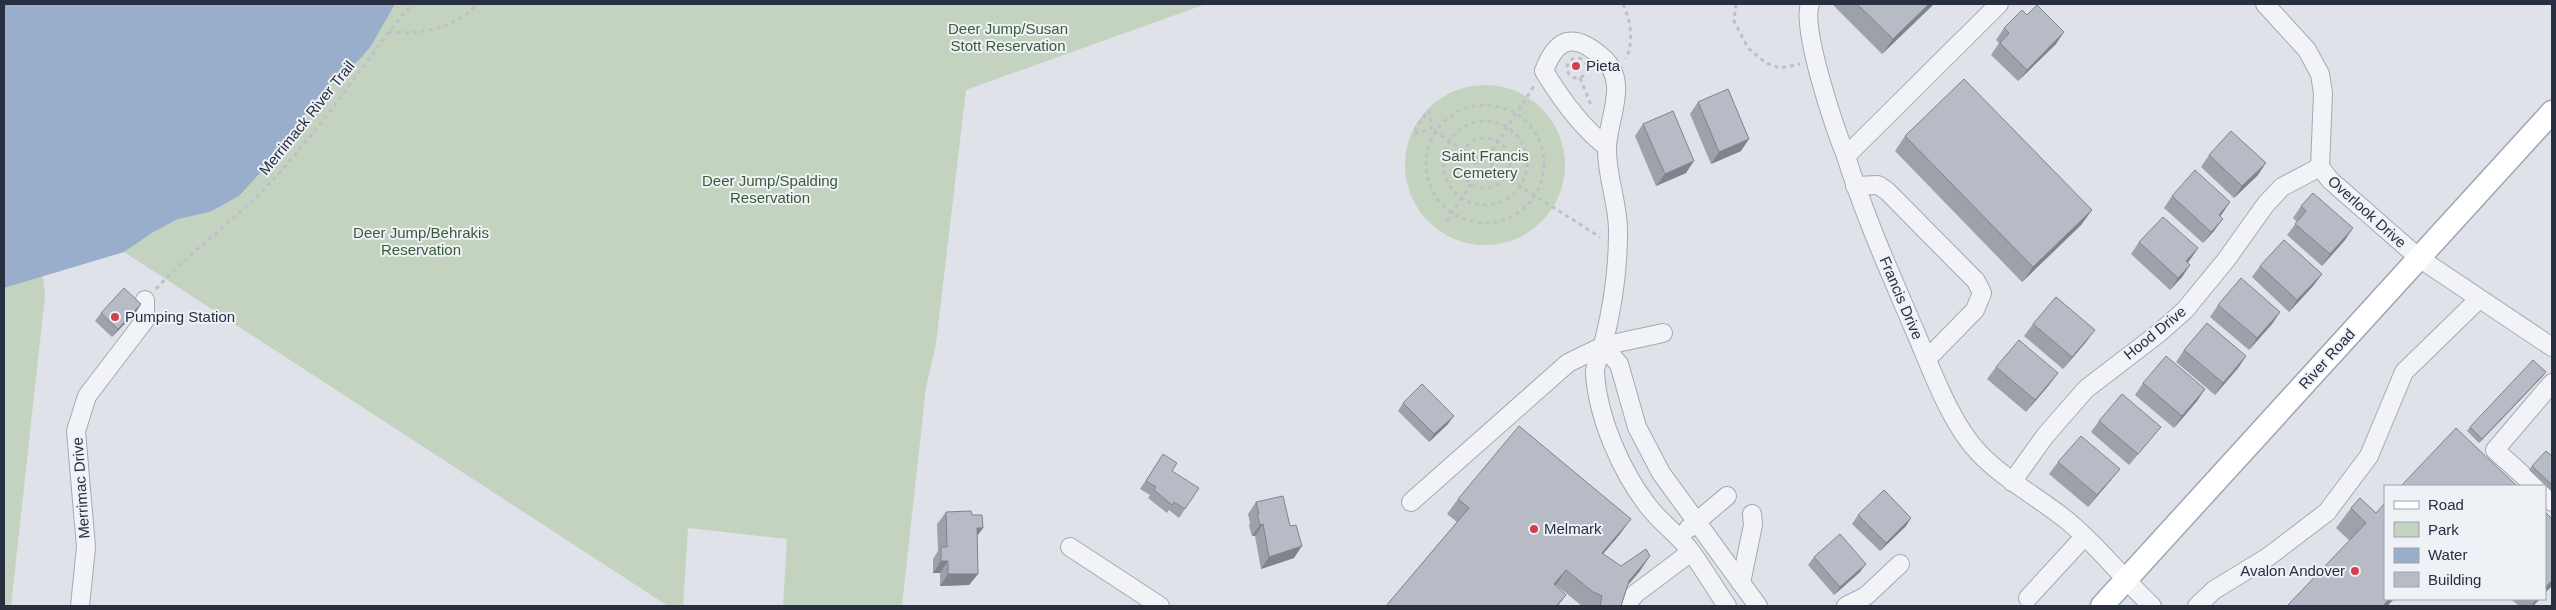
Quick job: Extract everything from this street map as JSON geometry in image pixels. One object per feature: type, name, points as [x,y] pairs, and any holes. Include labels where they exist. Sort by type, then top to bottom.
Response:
[{"type":"main road","name":"River Road","points":[[2102,606],[2552,112]]},
{"type":"street","name":"Francis Drive","points":[[1810,4],[1808,23],[1834,127],[1846,156],[1855,186],[1927,359],[1964,434],[1979,453],[2012,482],[2064,518],[2152,606]]},
{"type":"street","points":[[1846,156],[1999,4]]},
{"type":"street","name":"Overlook Drive","points":[[2265,4],[2307,50],[2320,74],[2322,93],[2320,167],[2330,180],[2419,258],[2552,347]]},
{"type":"street","points":[[1607,147],[1587,132],[1544,71],[1550,54],[1562,43],[1576,41],[1591,48],[1607,61],[1617,89],[1607,147],[1619,231],[1603,346],[1594,372],[1607,429],[1624,467],[1648,506],[1691,552],[1727,606]]},
{"type":"street","name":"Hood Drive","points":[[2012,482],[2045,436],[2086,389],[2185,310],[2226,260],[2266,204],[2282,187],[2320,167]]},
{"type":"street","points":[[1855,186],[1878,185],[1888,191],[1976,281],[1982,293],[1975,310],[1927,359]]},
{"type":"street","points":[[2200,605],[2214,590],[2268,557],[2326,512],[2369,456],[2404,372],[2479,299]]},
{"type":"street","name":"Merrimac Drive","points":[[80,606],[86,547],[76,431],[87,396],[145,320],[145,300]]},
{"type":"street","points":[[1411,502],[1568,362],[1603,346],[1663,333]]},
{"type":"street","points":[[1603,346],[1619,364],[1638,427],[1661,473],[1758,606]]},
{"type":"street","points":[[2534,485],[2495,450],[2552,383]]},
{"type":"street","points":[[1677,536],[1698,524],[1727,496]]},
{"type":"street","points":[[1741,583],[1753,525],[1752,514]]},
{"type":"street","points":[[2028,598],[2084,537]]},
{"type":"street","points":[[1070,547],[1160,606]]},
{"type":"street","points":[[1626,606],[1635,594],[1691,552]]},
{"type":"street","points":[[1846,606],[1866,596],[1900,564]]},
{"type":"path","name":"Merrimack River Trail","points":[[145,300],[175,269],[270,184],[314,133],[389,31],[412,4]]},
{"type":"path","points":[[389,31],[412,34],[449,23],[468,13],[476,4]]},
{"type":"path","points":[[1617,89],[1630,50],[1629,18],[1623,4]]},
{"type":"path","points":[[1736,4],[1734,20],[1748,48],[1766,63],[1780,68],[1818,62]]},
{"type":"path","points":[[1580,59],[1586,64],[1586,70],[1583,76],[1574,77],[1569,73],[1568,63],[1580,59]]},
{"type":"path","points":[[1488,157],[1544,71]]},
{"type":"path","points":[[1433,130],[1414,134],[1417,126],[1428,111],[1431,115],[1433,130],[1426,152],[1426,176],[1435,197],[1452,213],[1474,222],[1497,222],[1518,212],[1535,196],[1543,174],[1543,150],[1532,128],[1517,113],[1501,106],[1486,104],[1471,106],[1451,115],[1433,130]]},
{"type":"path","points":[[1480,121],[1497,123],[1508,128],[1522,142],[1526,157],[1526,172],[1520,186],[1510,198],[1496,204],[1481,206],[1462,199],[1453,192],[1444,175],[1443,156],[1448,140],[1463,127],[1480,121]]},
{"type":"path","points":[[1433,130],[1478,159]]},
{"type":"path","points":[[1480,139],[1498,143],[1505,148],[1510,161],[1505,177],[1492,187],[1479,188],[1471,184],[1460,170],[1460,156],[1464,150],[1474,141],[1480,139]]},
{"type":"path","points":[[1480,170],[1476,163],[1478,159],[1483,156],[1488,157]]},
{"type":"path","points":[[1488,157],[1492,163],[1491,168]]},
{"type":"path","points":[[1491,168],[1617,247]]},
{"type":"path","points":[[1480,170],[1484,171],[1491,168]]},
{"type":"path","points":[[1447,221],[1480,170]]},
{"type":"green space","points":[[395,4],[1206,4],[966,90],[936,344],[926,387],[902,606],[783,606],[787,539],[688,528],[683,606],[668,606],[124,252],[152,233],[178,219],[210,212],[239,196],[272,160],[307,111],[330,84],[360,59]]},
{"type":"green space","name":"Saint Francis Cemetery","points":[[1485,85],[1516,91],[1536,103],[1547,114],[1559,134],[1565,165],[1559,196],[1547,216],[1536,227],[1516,239],[1485,245],[1454,239],[1434,227],[1423,216],[1411,196],[1405,165],[1411,134],[1423,114],[1434,103],[1454,91]]},
{"type":"green space","points":[[43,276],[45,296],[11,606],[4,606],[4,288]]},
{"type":"water","points":[[4,4],[395,4],[371,46],[360,59],[330,84],[307,111],[272,160],[239,196],[210,212],[178,219],[152,233],[124,252],[4,288]]},
{"type":"building","points":[[1857,4],[1929,4],[1893,39]]},
{"type":"building","points":[[2037,5],[2064,32],[2027,70],[2000,43],[2009,33],[2004,28],[2022,10],[2027,15]]},
{"type":"building","points":[[1964,79],[2092,210],[2033,267],[1905,136]]},
{"type":"building","points":[[1728,89],[1749,139],[1719,152],[1698,102]]},
{"type":"building","points":[[1673,111],[1694,161],[1665,174],[1643,124]]},
{"type":"building","points":[[2231,131],[2266,163],[2242,186],[2209,155]]},
{"type":"building","points":[[2195,170],[2230,202],[2219,215],[2223,219],[2211,232],[2172,196]]},
{"type":"building","points":[[2313,193],[2353,228],[2330,254],[2295,224],[2306,211],[2301,206]]},
{"type":"building","points":[[2163,217],[2198,248],[2186,261],[2190,265],[2178,278],[2139,242]]},
{"type":"building","points":[[2284,240],[2322,274],[2297,300],[2260,266]]},
{"type":"building","points":[[2241,278],[2280,312],[2257,338],[2218,305]]},
{"type":"building","name":"Pumping Station","points":[[124,288],[141,304],[118,329],[101,313]]},
{"type":"building","points":[[2056,297],[2095,330],[2072,357],[2033,324]]},
{"type":"building","points":[[2207,323],[2246,356],[2223,383],[2184,350]]},
{"type":"building","points":[[2019,340],[2058,373],[2035,400],[1996,367]]},
{"type":"building","points":[[2166,356],[2205,389],[2182,416],[2143,383]]},
{"type":"building","points":[[2533,360],[2546,372],[2482,439],[2470,427]]},
{"type":"building","points":[[1422,384],[1454,416],[1434,434],[1403,403]]},
{"type":"building","points":[[2122,394],[2161,427],[2138,454],[2099,421]]},
{"type":"building","name":"Melmark","points":[[1519,426],[1631,519],[1602,553],[1621,566],[1646,549],[1650,556],[1629,581],[1621,606],[1600,606],[1602,596],[1593,592],[1566,570],[1554,584],[1566,595],[1556,606],[1386,606],[1469,508],[1458,499]]},
{"type":"building","points":[[2456,428],[2516,485],[2402,485]]},
{"type":"building","points":[[2081,436],[2120,469],[2097,495],[2058,462]]},
{"type":"building","points":[[2546,451],[2552,456],[2552,485],[2532,466]]},
{"type":"building","points":[[1163,454],[1177,463],[1172,471],[1199,488],[1185,509],[1174,502],[1172,505],[1154,490],[1156,487],[1146,481]]},
{"type":"building","points":[[1884,490],[1911,518],[1886,543],[1858,515]]},
{"type":"building","points":[[1283,496],[1290,526],[1296,525],[1302,546],[1269,557],[1263,524],[1260,525],[1257,514],[1259,514],[1256,502]]},
{"type":"building","name":"Avalon Andover","points":[[2360,498],[2376,513],[2384,504],[2384,600],[2388,600],[2383,606],[2287,606],[2366,523],[2351,508]]},
{"type":"building","points":[[971,511],[972,515],[982,515],[983,528],[977,528],[978,574],[948,574],[948,561],[941,561],[941,547],[947,547],[946,512]]},
{"type":"building","points":[[2546,513],[2552,519],[2552,580],[2546,587]]},
{"type":"building","points":[[1840,534],[1866,564],[1840,587],[1814,557]]},
{"type":"place","name":"Pieta","points":[[1576,66]]},
{"type":"place","name":"Pumping Station","points":[[115,317]]},
{"type":"place","name":"Melmark","points":[[1534,529]]},
{"type":"place","name":"Avalon Andover","points":[[2355,571]]},
{"type":"park label","name":"Deer Jump/Susan Stott Reservation","points":[[1008,38]]},
{"type":"park label","name":"Deer Jump/Spalding Reservation","points":[[770,190]]},
{"type":"park label","name":"Deer Jump/Behrakis Reservation","points":[[421,242]]}]
